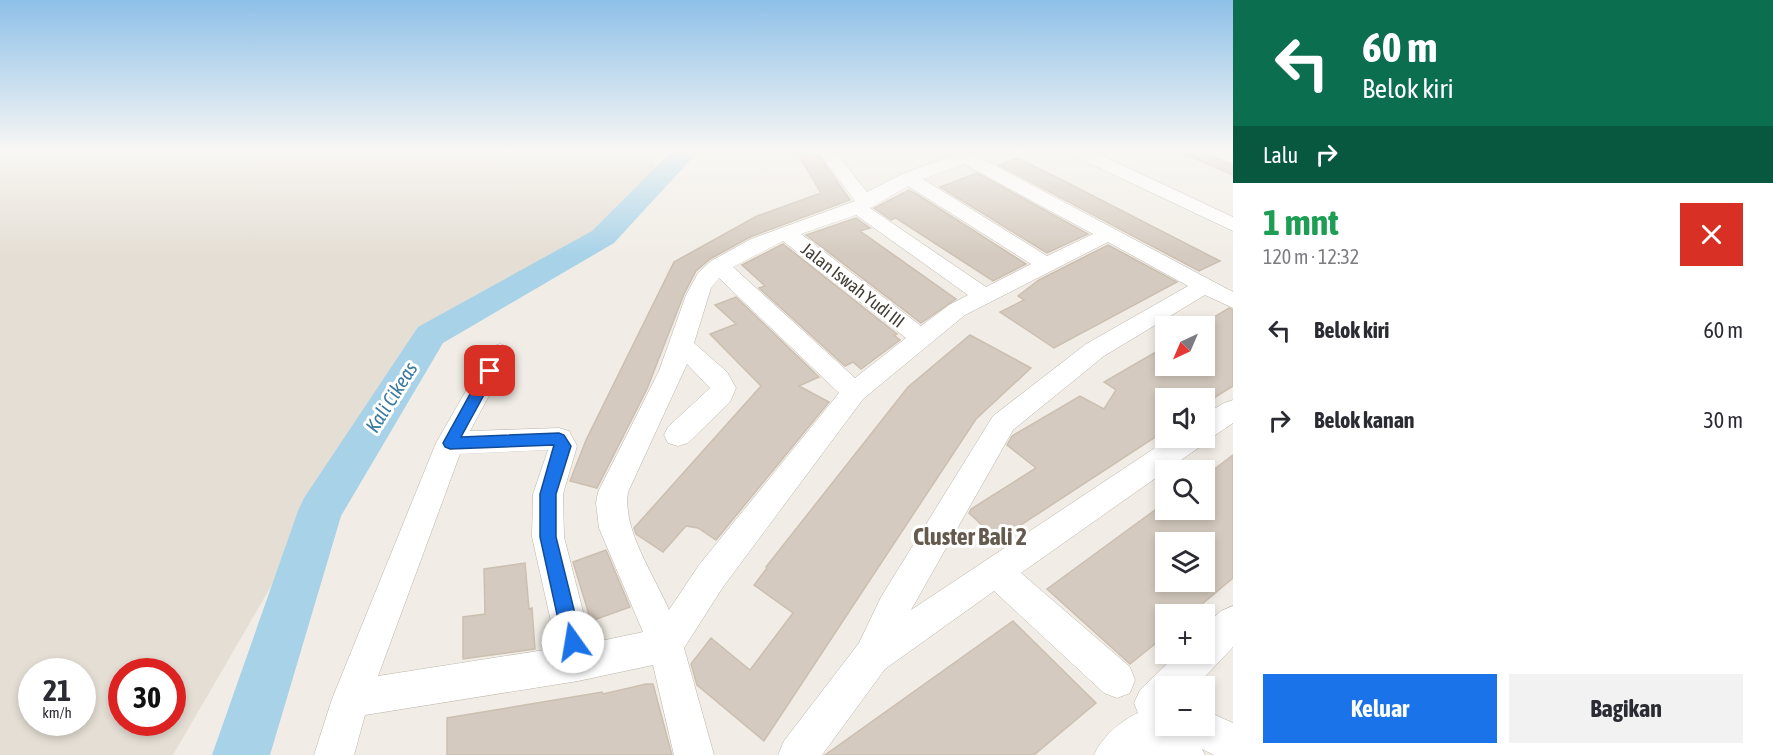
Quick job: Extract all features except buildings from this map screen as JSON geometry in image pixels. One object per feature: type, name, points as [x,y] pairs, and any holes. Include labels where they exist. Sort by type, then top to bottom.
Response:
[{"type":"street","points":[[848,185],[861,204],[984,296]]},
{"type":"street","points":[[694,755],[666,645],[643,588],[614,528],[610,503],[613,492],[682,346],[703,281],[719,267],[744,251],[785,232],[861,204],[898,185]]},
{"type":"street","points":[[920,185],[1047,265]]},
{"type":"street","points":[[1017,185],[1233,302]]},
{"type":"street","points":[[1155,185],[1233,225]]},
{"type":"street","points":[[1165,185],[1233,215]]},
{"type":"street","name":"Jalan Iswah Yudi III","points":[[785,232],[921,338]]},
{"type":"street","points":[[351,699],[578,663],[666,645],[711,576],[854,392],[957,310],[1108,234]]},
{"type":"street","points":[[719,267],[854,392]]},
{"type":"street","points":[[798,755],[872,656],[893,608],[1003,423],[1095,350],[1204,286]]},
{"type":"street","points":[[678,435],[721,395],[723,388],[718,378],[682,346]]},
{"type":"street","points":[[334,755],[351,699],[450,443],[500,352]]},
{"type":"street","points":[[1215,422],[1233,410]]},
{"type":"street","points":[[450,443],[559,439],[563,446],[548,494],[548,537],[578,663]]},
{"type":"street","points":[[872,656],[1176,448]]},
{"type":"street","points":[[995,571],[1117,680]]},
{"type":"street","points":[[1215,641],[1233,623]]},
{"type":"street","points":[[1180,676],[1192,664]]},
{"type":"street","points":[[1114,755],[1143,730],[1185,755]]},
{"type":"street","points":[[1215,735],[1233,744]]},
{"type":"shaded area","points":[[0,185],[651,185],[647,203],[600,250],[549,279],[482,300],[442,326],[406,354],[186,733],[186,658],[108,658],[108,736],[184,736],[173,755],[0,755]]},
{"type":"waterway","name":"Kali Cikeas","points":[[241,755],[320,511],[430,335],[603,237],[653,185]]},
{"type":"district","name":"Cluster Bali 2","points":[[970,536]]},
{"type":"route","points":[[490,371],[450,443],[559,439],[563,446],[548,494],[548,537],[573,642]]}]
